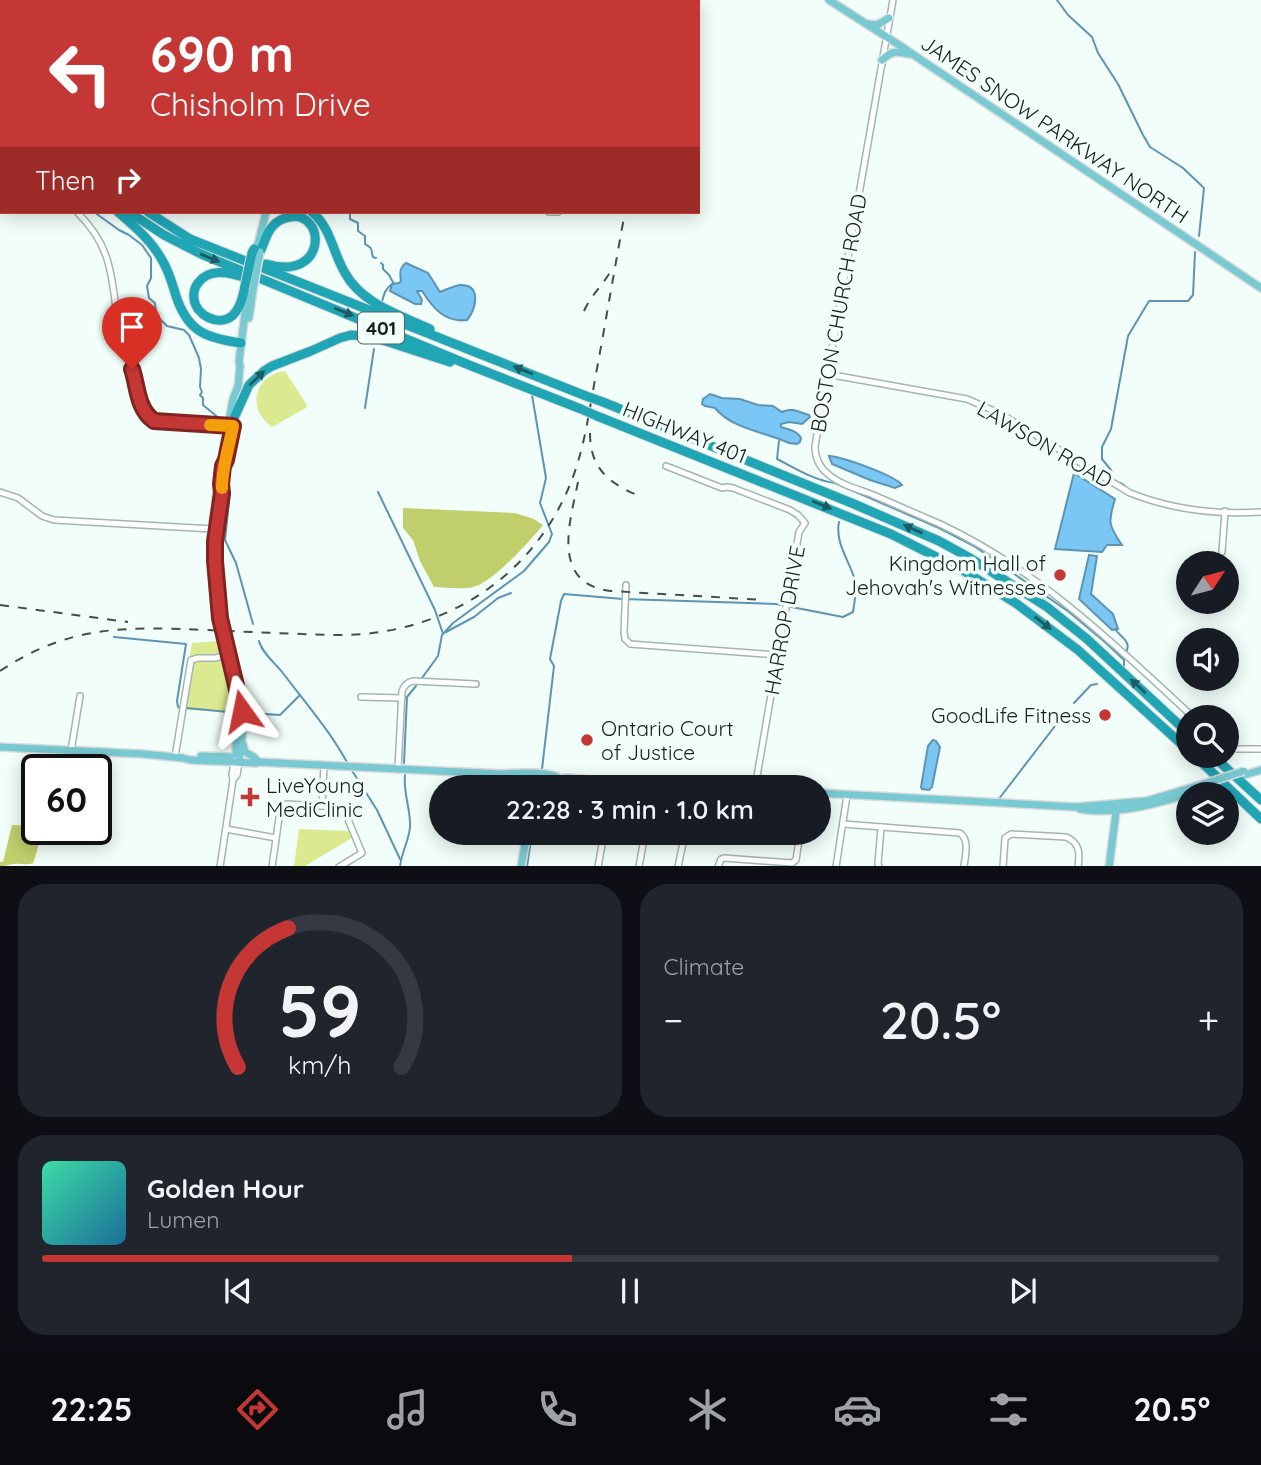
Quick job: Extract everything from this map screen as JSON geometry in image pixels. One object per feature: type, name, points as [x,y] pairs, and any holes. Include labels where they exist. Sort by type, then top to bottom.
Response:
[{"type":"highway","points":[[120,214],[155,249],[165,265],[180,307],[194,327],[216,340],[241,343]]},
{"type":"highway","name":"HIGHWAY 401","points":[[132,214],[186,247],[280,288],[891,534],[964,571],[1017,604],[1078,650],[1176,739]]},
{"type":"highway","name":"HIGHWAY 401","points":[[151,214],[190,239],[603,402],[930,537],[970,558],[1047,607],[1087,639],[1176,722]]},
{"type":"highway","points":[[314,214],[325,226],[344,272],[356,288],[378,304],[451,338],[458,345]]},
{"type":"highway","points":[[227,254],[243,256],[278,267],[304,262],[314,250],[315,236],[305,220],[288,217],[270,229],[252,253],[249,288],[237,311],[227,319],[221,321],[205,315],[194,299],[199,282],[211,273],[228,273],[280,288]]},
{"type":"highway","points":[[232,423],[249,385],[264,371],[282,361],[351,335],[370,335],[474,370],[482,370]]},
{"type":"highway","points":[[1208,768],[1261,818]]},
{"type":"highway","points":[[1226,768],[1261,800]]},
{"type":"main road","name":"JAMES SNOW PARKWAY NORTH","points":[[829,0],[1261,288]]},
{"type":"main road","points":[[864,23],[877,25],[890,18]]},
{"type":"main road","points":[[882,61],[895,52],[912,54]]},
{"type":"main road","points":[[257,248],[266,214]]},
{"type":"main road","points":[[240,366],[243,363],[249,288]]},
{"type":"main road","points":[[249,288],[238,386],[226,460],[217,493],[212,580],[242,711],[245,752],[257,760]]},
{"type":"main road","points":[[237,759],[239,702]]},
{"type":"main road","points":[[237,759],[242,737]]},
{"type":"main road","points":[[0,747],[190,760],[237,759],[507,775]]},
{"type":"main road","points":[[831,794],[1076,807],[1081,810],[1146,801],[1261,767]]},
{"type":"main road","points":[[1109,866],[1117,807]]},
{"type":"main road","points":[[521,866],[525,845]]},
{"type":"street","name":"BOSTON CHURCH ROAD","points":[[892,0],[815,446],[817,461],[836,480],[944,527],[1017,569],[1115,644],[1180,705]]},
{"type":"street","points":[[78,214],[93,230],[106,256],[122,341],[144,412],[150,419],[158,422],[232,423]]},
{"type":"street","name":"LAWSON ROAD","points":[[827,374],[976,402],[1001,414],[1130,493],[1153,502],[1225,511],[1261,512]]},
{"type":"street","name":"HARROP DRIVE","points":[[666,466],[790,510],[805,523],[799,532],[757,775]]},
{"type":"street","points":[[0,492],[18,498],[42,516],[54,520],[214,529]]},
{"type":"street","points":[[1222,551],[1225,511]]},
{"type":"street","points":[[626,585],[624,632],[625,639],[630,644],[778,655]]},
{"type":"street","points":[[179,758],[191,660],[216,658],[229,653]]},
{"type":"street","points":[[398,769],[404,687],[411,681],[475,684]]},
{"type":"street","points":[[71,751],[80,696]]},
{"type":"street","points":[[361,697],[402,698]]},
{"type":"street","points":[[1239,749],[1261,749]]},
{"type":"street","points":[[220,866],[232,775],[237,759]]},
{"type":"street","points":[[322,806],[324,765]]},
{"type":"street","points":[[836,866],[847,795]]},
{"type":"street","points":[[272,866],[280,811],[286,804],[343,809],[362,852],[340,866]]},
{"type":"street","points":[[843,824],[960,833],[965,840],[964,866]]},
{"type":"street","points":[[879,866],[881,827]]},
{"type":"street","points":[[226,829],[276,838]]},
{"type":"street","points":[[1003,866],[1005,838],[1011,834],[1071,839],[1079,849],[1078,866]]},
{"type":"street","points":[[598,866],[602,845]]},
{"type":"street","points":[[639,866],[643,845]]},
{"type":"street","points":[[678,866],[682,845]]},
{"type":"street","points":[[718,866],[721,859],[727,857],[792,863],[796,860],[798,845]]},
{"type":"green space","points":[[285,371],[307,405],[272,427],[259,411],[257,394],[266,379]]},
{"type":"green space","points":[[403,508],[515,513],[543,525],[510,561],[481,584],[464,588],[434,587],[420,561],[413,540],[403,528]]},
{"type":"green space","points":[[218,641],[229,681],[233,712],[180,710],[192,643]]},
{"type":"green space","points":[[12,825],[21,825],[21,845],[38,845],[33,863],[0,866],[0,862],[3,862]]},
{"type":"green space","points":[[299,829],[349,831],[352,838],[305,866],[294,866]]},
{"type":"water","points":[[406,263],[428,273],[440,292],[461,285],[472,289],[475,293],[475,305],[467,320],[446,317],[422,291],[417,291],[422,300],[421,304],[415,304],[390,291],[392,284],[401,281],[401,269]]},
{"type":"water","points":[[710,394],[773,406],[782,412],[796,410],[810,417],[802,424],[781,424],[781,427],[795,432],[801,438],[797,444],[789,443],[730,421],[715,408],[705,406],[702,404],[703,399]]},
{"type":"water","points":[[829,456],[868,467],[902,485],[895,488],[870,480],[832,464]]},
{"type":"water","points":[[1074,473],[1115,499],[1111,523],[1122,545],[1107,545],[1102,552],[1055,549]]},
{"type":"water","points":[[1089,555],[1097,556],[1091,594],[1113,614],[1118,629],[1112,630],[1079,599]]},
{"type":"water","points":[[933,740],[940,747],[932,787],[929,790],[922,789],[928,746]]},
{"type":"waterway","points":[[1057,0],[1068,15],[1092,37],[1098,53],[1118,84],[1150,147],[1183,168],[1204,188],[1199,236]]},
{"type":"waterway","points":[[97,214],[142,245],[151,258],[151,278],[147,286],[149,298],[155,303],[156,315],[167,326],[184,330],[189,335],[199,358],[200,395],[203,405],[220,419]]},
{"type":"waterway","points":[[350,214],[350,219],[358,223],[358,231],[365,236],[365,244],[371,248],[373,257],[376,258]]},
{"type":"waterway","points":[[1113,479],[1111,470],[1102,459],[1102,447],[1111,429],[1128,336],[1149,301],[1188,301],[1193,295],[1195,252]]},
{"type":"waterway","points":[[381,263],[394,284]]},
{"type":"waterway","points":[[382,302],[385,292],[392,284]]},
{"type":"waterway","points":[[365,408],[374,349]]},
{"type":"waterway","points":[[378,492],[435,610],[443,634],[453,623],[524,571],[549,542],[552,534],[540,503],[546,478],[532,395]]},
{"type":"waterway","points":[[779,441],[777,459],[813,477],[835,483],[939,528],[974,546],[1069,612],[1124,660],[1124,667]]},
{"type":"waterway","points":[[1121,483],[1125,486]]},
{"type":"waterway","points":[[227,487],[230,493],[225,540],[236,563],[253,624]]},
{"type":"waterway","points":[[542,769],[554,666],[550,659],[564,594],[623,599],[776,604],[843,617],[853,612],[855,586],[840,543],[839,522]]},
{"type":"waterway","points":[[446,632],[474,617],[498,598],[511,593]]},
{"type":"waterway","points":[[1115,629],[1128,645],[1126,652]]},
{"type":"waterway","points":[[422,678],[438,656],[442,635]]},
{"type":"waterway","points":[[114,637],[186,644],[177,701],[180,708]]},
{"type":"waterway","points":[[259,641],[266,654],[325,728],[348,764]]},
{"type":"waterway","points":[[1074,703],[1091,685],[1097,684]]},
{"type":"waterway","points":[[404,763],[407,697],[416,686]]},
{"type":"waterway","points":[[252,713],[280,715],[299,696]]},
{"type":"waterway","points":[[187,708],[228,712]]},
{"type":"waterway","points":[[998,800],[1065,713]]},
{"type":"waterway","points":[[351,769],[377,810],[400,859]]},
{"type":"waterway","points":[[400,866],[410,827],[405,775]]},
{"type":"waterway","points":[[527,866],[530,845]]},
{"type":"railway","points":[[0,671],[51,644],[125,629],[337,635],[374,633],[410,626],[444,614],[476,597],[505,576],[530,550],[552,521],[574,474],[588,417],[625,214]]},
{"type":"railway","points":[[584,311],[612,269]]},
{"type":"railway","points":[[590,433],[593,455],[602,472],[617,485],[637,495]]},
{"type":"railway","points":[[578,482],[571,515],[569,549],[572,564],[579,577],[592,586],[611,591],[765,600]]},
{"type":"railway","points":[[0,605],[128,622]]},
{"type":"slow traffic","points":[[210,425],[233,426],[223,466],[222,488]]},
{"type":"place","name":"Kingdom Hall of Jehovah's Witnesses","points":[[1060,575]]},
{"type":"place","name":"GoodLife Fitness","points":[[1105,715]]},
{"type":"place","name":"Ontario Court of Justice","points":[[587,740]]},
{"type":"place","name":"LiveYoung MediClinic","points":[[250,797]]},
{"type":"route","points":[[132,369],[144,412],[154,421],[233,426],[223,466],[215,561],[220,618],[242,711]]}]
